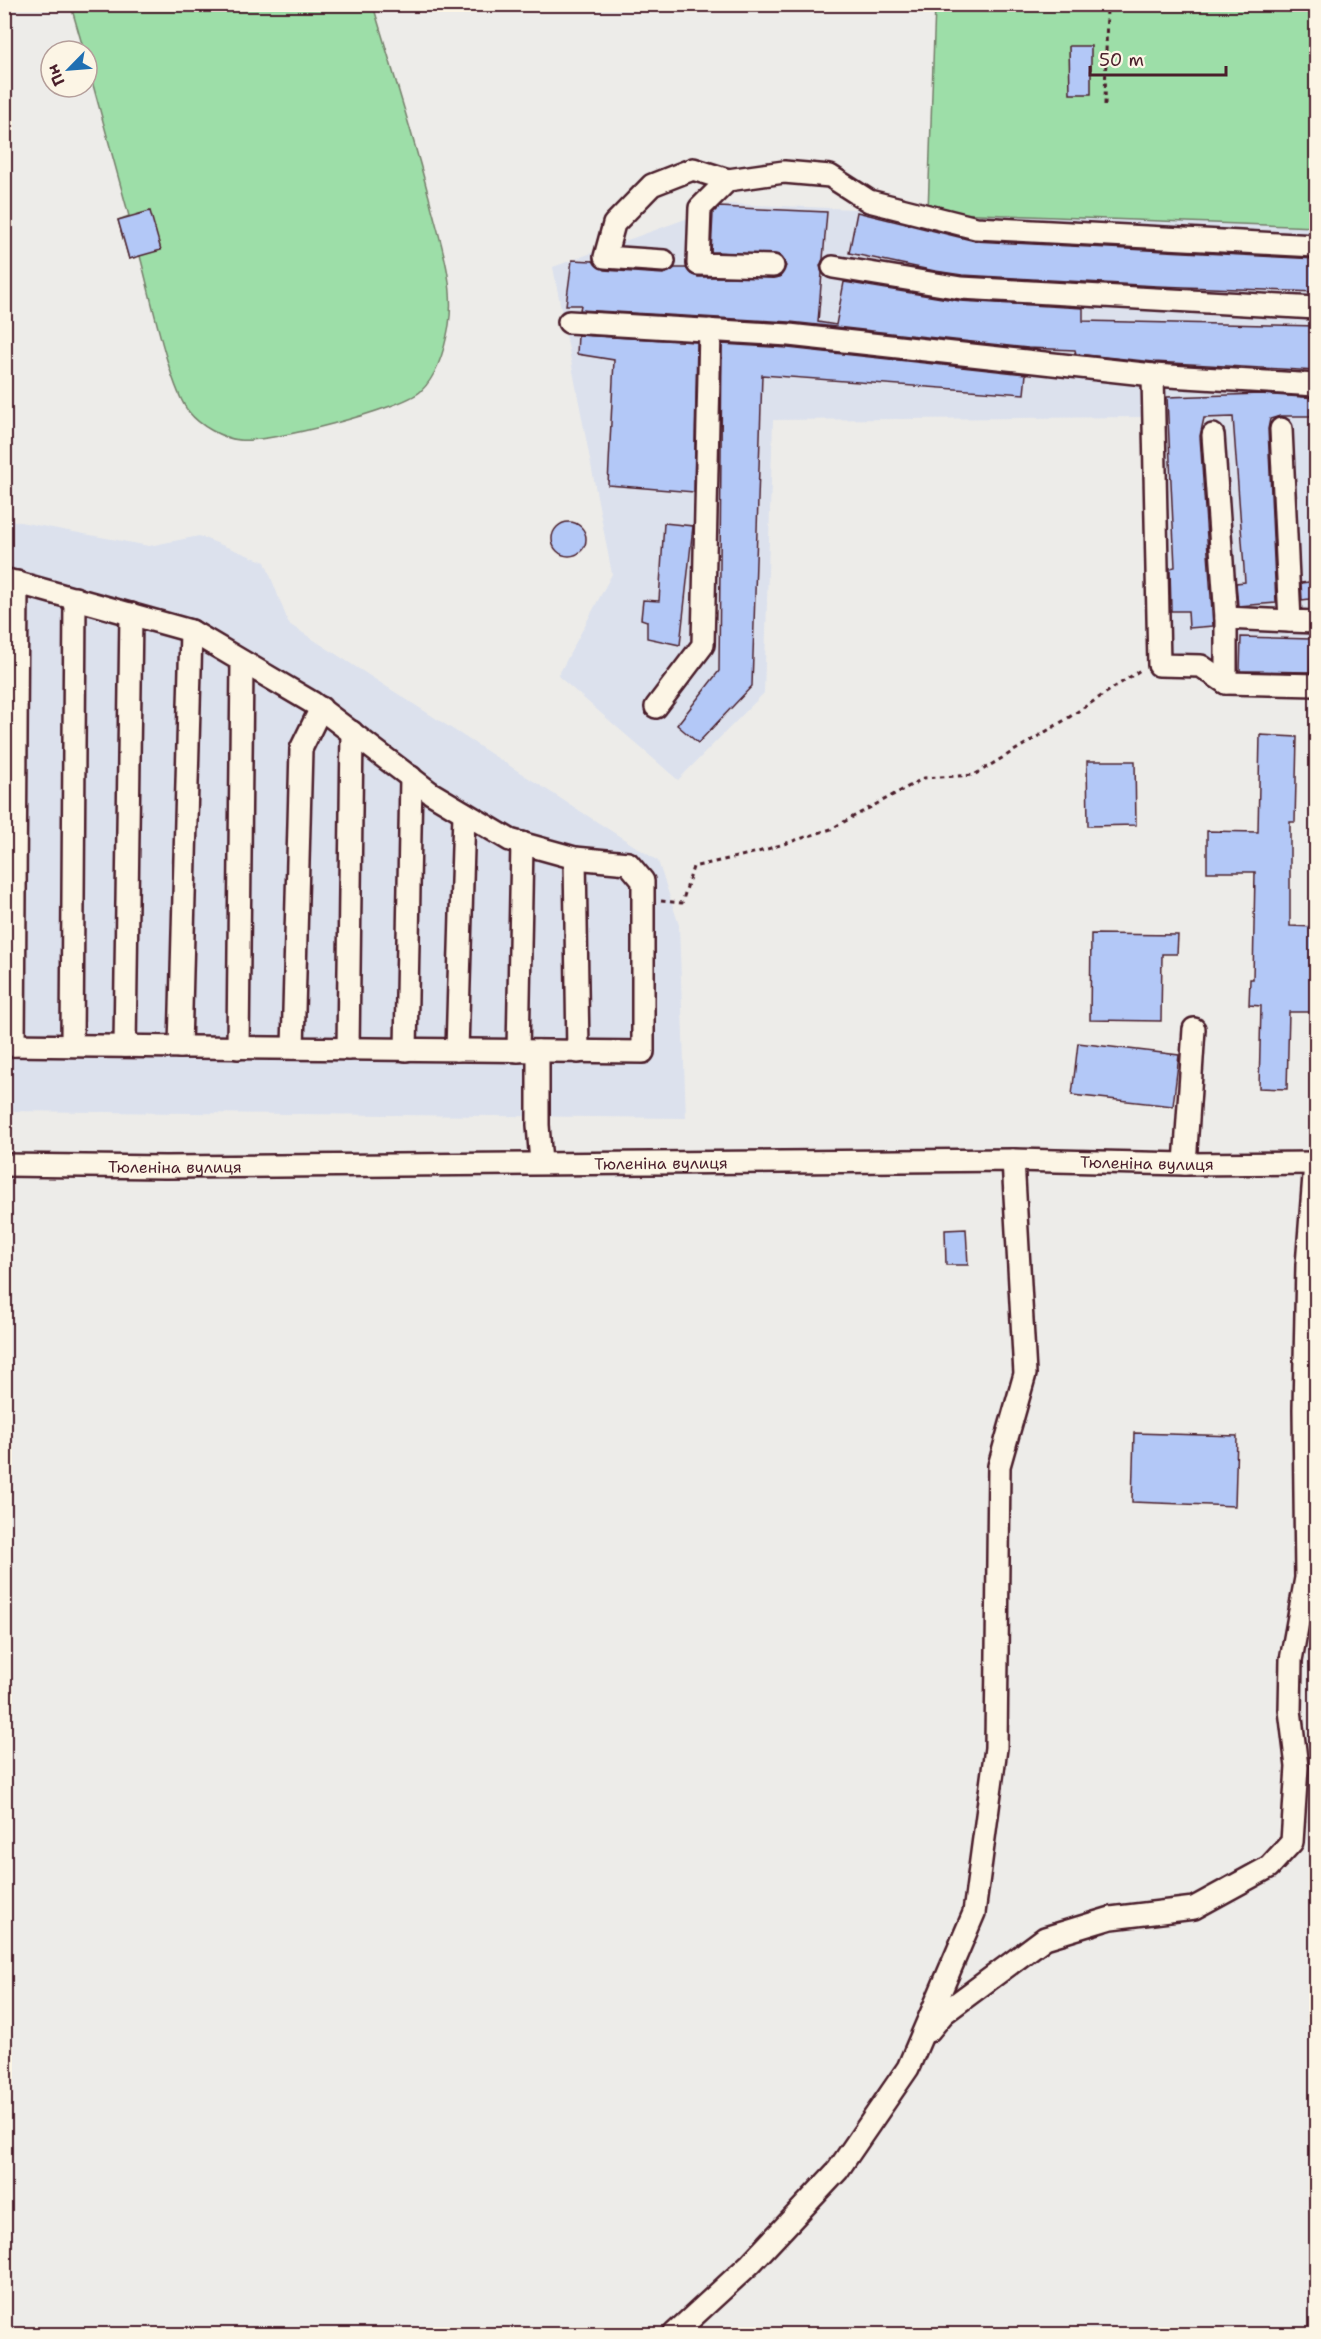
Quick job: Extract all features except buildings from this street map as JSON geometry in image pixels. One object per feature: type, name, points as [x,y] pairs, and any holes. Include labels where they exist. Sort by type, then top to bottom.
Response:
[{"type":"street","points":[[664,261],[605,257],[614,224],[652,185],[693,169],[728,180],[784,172],[830,176],[868,201],[976,228],[1317,246]]},
{"type":"street","points":[[728,180],[700,208],[698,264],[773,266]]},
{"type":"street","points":[[833,267],[961,288],[1317,308]]},
{"type":"street","points":[[569,322],[789,335],[1153,375],[1317,385]]},
{"type":"street","points":[[656,707],[703,645],[710,330]]},
{"type":"street","points":[[1153,375],[1159,665],[1201,666],[1226,683],[1317,685]]},
{"type":"street","points":[[1281,429],[1290,621]]},
{"type":"street","points":[[1213,435],[1226,618],[1226,683]]},
{"type":"street","points":[[11,580],[75,598],[191,631],[321,708],[411,777],[464,813],[510,840],[575,858],[628,863],[643,881],[642,1052],[9,1045],[11,580]]},
{"type":"street","points":[[72,1045],[75,598]]},
{"type":"street","points":[[125,1046],[131,614]]},
{"type":"street","points":[[1226,618],[1317,622]]},
{"type":"street","points":[[180,1047],[191,631]]},
{"type":"street","points":[[238,1048],[242,662]]},
{"type":"street","points":[[292,1048],[301,749],[321,708]]},
{"type":"street","points":[[348,1049],[352,732]]},
{"type":"street","points":[[406,1050],[411,777]]},
{"type":"street","points":[[457,1050],[464,813]]},
{"type":"street","points":[[522,843],[528,1051],[541,1163]]},
{"type":"street","points":[[575,858],[578,1052]]},
{"type":"street","points":[[1185,1164],[1194,1029]]},
{"type":"street","points":[[674,2334],[750,2264],[838,2169],[908,2068],[974,1913],[996,1748],[999,1466],[1025,1374],[1013,1160]]},
{"type":"street","name":"Тюленіна вулиця","points":[[4,1165],[165,1167],[1013,1160],[1185,1164],[1316,1163]]},
{"type":"street","points":[[919,2043],[944,2013],[1045,1938],[1111,1918],[1194,1908],[1269,1867],[1292,1842],[1297,1767],[1290,1710],[1291,1660],[1306,1578],[1304,1409],[1307,1276],[1316,1163]]},
{"type":"path","points":[[1105,105],[1107,4]]},
{"type":"path","points":[[643,900],[682,903],[693,867],[758,852],[831,829],[924,778],[974,775],[1065,720],[1149,665]]},
{"type":"shaded area","points":[[727,204],[1316,227],[1316,681],[1149,676],[1148,417],[773,420],[764,693],[678,780],[558,676],[612,574],[553,267]]},
{"type":"shaded area","points":[[4,519],[149,546],[199,536],[265,562],[289,624],[658,861],[679,925],[686,1118],[5,1111]]},
{"type":"green space","points":[[76,4],[373,5],[418,158],[449,281],[450,311],[445,343],[432,377],[421,391],[388,407],[333,424],[254,440],[232,439],[219,434],[199,422],[189,412],[182,400],[168,362],[140,256],[129,259],[118,220],[129,216],[97,99],[99,99],[99,39],[81,39],[71,6]]},
{"type":"green space","points":[[935,5],[1316,5],[1316,227],[928,212]]}]
